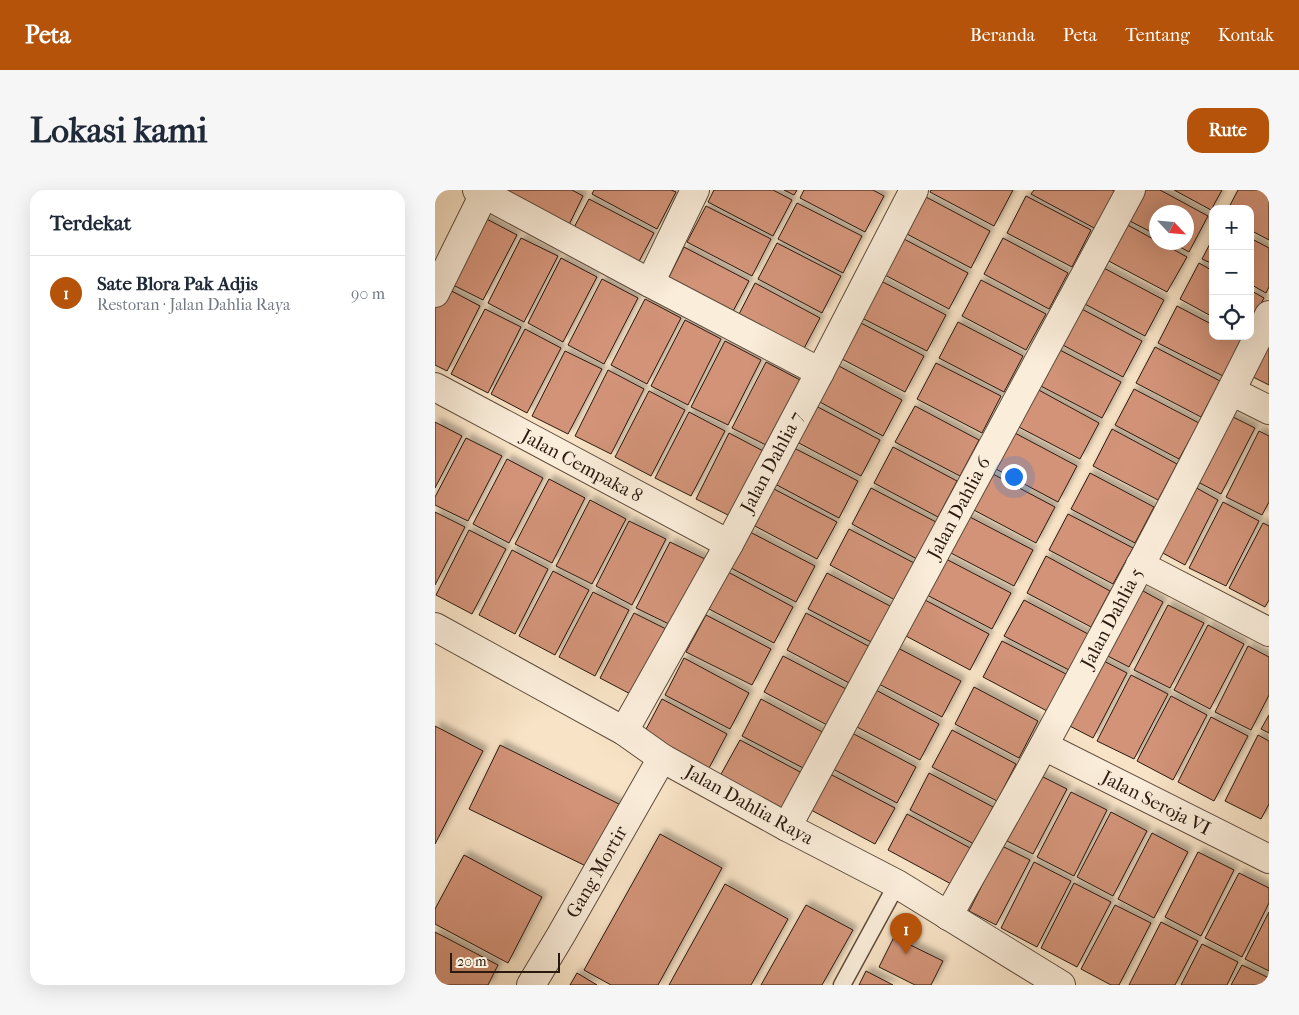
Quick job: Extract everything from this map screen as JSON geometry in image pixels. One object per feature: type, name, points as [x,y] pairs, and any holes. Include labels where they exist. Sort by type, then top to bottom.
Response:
[{"type":"street","points":[[650,283],[695,190]]},
{"type":"street","name":"Jalan Dahlia 7","points":[[623,731],[729,544],[914,190]]},
{"type":"street","name":"Jalan Dahlia 6","points":[[787,827],[1131,190]]},
{"type":"street","points":[[435,293],[482,191],[650,283],[820,372]]},
{"type":"street","name":"Jalan Dahlia 5","points":[[948,916],[1044,746],[1269,315]]},
{"type":"street","name":"Jalan Cempaka 8","points":[[435,387],[729,544]]},
{"type":"street","points":[[1231,391],[1269,410]]},
{"type":"street","points":[[1140,565],[1269,632]]},
{"type":"street","name":"Jalan Dahlia Raya","points":[[435,628],[623,731],[662,758],[787,827],[897,884],[1061,985]]},
{"type":"street","name":"Jalan Seroja VI","points":[[1044,746],[1269,859]]},
{"type":"street","name":"Gang Mortir","points":[[531,985],[662,758]]},
{"type":"lane","points":[[843,985],[897,884]]},
{"type":"building","points":[[505,190],[572,190],[583,196],[565,233]]},
{"type":"building","points":[[594,190],[671,190],[676,192],[657,229],[592,194]]},
{"type":"building","points":[[714,190],[773,190],[792,200],[773,236],[708,202]]},
{"type":"building","points":[[784,190],[797,190],[794,195]]},
{"type":"building","points":[[804,190],[873,190],[884,196],[865,232],[800,198]]},
{"type":"building","points":[[931,190],[1013,190],[994,226],[930,192]]},
{"type":"building","points":[[1034,190],[1112,190],[1116,192],[1096,229],[1031,194]]},
{"type":"building","points":[[1139,190],[1160,190],[1188,205],[1149,205],[1149,231],[1124,218]]},
{"type":"building","points":[[1174,190],[1222,190],[1214,205],[1209,205],[1209,209]]},
{"type":"building","points":[[1238,190],[1262,190],[1269,193],[1269,240],[1254,232],[1254,205],[1230,205]]},
{"type":"building","points":[[1026,196],[1091,230],[1072,267],[1007,233]]},
{"type":"building","points":[[926,197],[990,231],[971,268],[907,234]]},
{"type":"building","points":[[589,199],[654,233],[635,269],[570,235]]},
{"type":"building","points":[[797,203],[862,236],[843,273],[778,239]]},
{"type":"building","points":[[706,206],[771,239],[752,276],[687,242]]},
{"type":"building","points":[[1194,208],[1208,216],[1194,243]]},
{"type":"building","points":[[481,216],[517,235],[483,300],[447,282]]},
{"type":"building","points":[[1122,222],[1149,237],[1149,250],[1174,250],[1187,257],[1167,292],[1103,258]]},
{"type":"building","points":[[521,238],[558,256],[524,322],[488,303]]},
{"type":"building","points":[[1003,238],[1068,273],[1049,309],[984,274]]},
{"type":"building","points":[[904,239],[968,273],[949,309],[885,275]]},
{"type":"building","points":[[1254,240],[1269,248],[1269,287],[1266,293],[1254,286]]},
{"type":"building","points":[[777,243],[841,276],[822,313],[758,279]]},
{"type":"building","points":[[1209,246],[1209,262],[1202,259]]},
{"type":"building","points":[[684,247],[749,281],[730,317],[666,283]]},
{"type":"building","points":[[561,258],[597,277],[563,342],[528,323]]},
{"type":"building","points":[[1199,263],[1209,269],[1209,315],[1180,299]]},
{"type":"building","points":[[1100,266],[1164,300],[1145,336],[1081,302]]},
{"type":"building","points":[[602,279],[638,298],[604,364],[568,345]]},
{"type":"building","points":[[981,280],[1046,314],[1026,350],[962,316]]},
{"type":"building","points":[[881,281],[946,315],[927,351],[862,318]]},
{"type":"building","points":[[755,283],[820,318],[801,354],[736,320]]},
{"type":"building","points":[[444,287],[480,306],[447,371],[435,365],[435,305]]},
{"type":"building","points":[[1254,292],[1264,298],[1254,316]]},
{"type":"building","points":[[645,299],[681,318],[647,384],[611,365]]},
{"type":"building","points":[[1177,306],[1209,323],[1209,340],[1242,340],[1223,376],[1158,343]]},
{"type":"building","points":[[1078,307],[1142,341],[1123,377],[1059,343]]},
{"type":"building","points":[[485,309],[521,327],[488,393],[451,374]]},
{"type":"building","points":[[685,320],[721,339],[688,405],[651,386]]},
{"type":"building","points":[[859,322],[924,356],[905,392],[840,358]]},
{"type":"building","points":[[958,322],[1023,356],[1004,392],[939,358]]},
{"type":"building","points":[[525,329],[561,348],[527,413],[491,394]]},
{"type":"building","points":[[1269,330],[1269,385],[1247,374]]},
{"type":"building","points":[[725,341],[761,360],[728,425],[691,407]]},
{"type":"building","points":[[1155,347],[1220,381],[1201,417],[1136,383]]},
{"type":"building","points":[[1056,348],[1121,382],[1102,418],[1037,384]]},
{"type":"building","points":[[565,351],[602,369],[568,434],[532,416]]},
{"type":"building","points":[[766,362],[802,381],[768,446],[732,428]]},
{"type":"building","points":[[936,363],[1001,396],[982,433],[917,399]]},
{"type":"building","points":[[837,365],[902,400],[883,436],[818,401]]},
{"type":"building","points":[[608,370],[644,389],[611,454],[575,436]]},
{"type":"building","points":[[1035,388],[1099,423],[1080,459],[1015,425]]},
{"type":"building","points":[[1134,389],[1199,423],[1179,459],[1115,425]]},
{"type":"building","points":[[649,391],[685,410],[651,476],[615,457]]},
{"type":"building","points":[[816,406],[880,440],[861,476],[797,442]]},
{"type":"building","points":[[915,406],[979,440],[960,476],[895,442]]},
{"type":"building","points":[[689,412],[725,431],[691,496],[655,478]]},
{"type":"building","points":[[1229,415],[1255,428],[1221,494],[1196,481]]},
{"type":"building","points":[[435,422],[462,436],[435,488]]},
{"type":"building","points":[[1112,429],[1177,464],[1158,500],[1093,466]]},
{"type":"building","points":[[1259,431],[1269,436],[1269,502],[1262,515],[1226,497]]},
{"type":"building","points":[[1013,432],[1077,466],[1058,502],[994,468]]},
{"type":"building","points":[[729,433],[765,452],[732,517],[696,499]]},
{"type":"building","points":[[466,438],[502,456],[468,521],[435,505],[435,497]]},
{"type":"building","points":[[893,447],[957,481],[938,517],[874,483]]},
{"type":"building","points":[[794,448],[858,481],[839,518],[775,484]]},
{"type":"building","points":[[507,459],[543,478],[509,543],[473,524]]},
{"type":"building","points":[[991,473],[1055,507],[1036,543],[972,509]]},
{"type":"building","points":[[1090,473],[1154,507],[1135,543],[1071,509]]},
{"type":"building","points":[[549,479],[585,498],[552,563],[515,544]]},
{"type":"building","points":[[1193,486],[1218,500],[1185,565],[1159,551]]},
{"type":"building","points":[[772,488],[837,522],[817,559],[753,525]]},
{"type":"building","points":[[871,488],[936,522],[917,559],[852,524]]},
{"type":"building","points":[[590,500],[626,519],[592,584],[556,566]]},
{"type":"building","points":[[1223,502],[1259,521],[1226,586],[1189,568]]},
{"type":"building","points":[[435,512],[465,527],[435,585]]},
{"type":"building","points":[[1068,514],[1133,548],[1113,584],[1049,550]]},
{"type":"building","points":[[968,516],[1033,550],[1014,586],[949,552]]},
{"type":"building","points":[[629,521],[666,539],[632,605],[596,586]]},
{"type":"building","points":[[1263,523],[1269,526],[1269,600],[1265,607],[1229,588]]},
{"type":"building","points":[[849,529],[914,563],[895,600],[830,565]]},
{"type":"building","points":[[469,530],[506,549],[472,614],[436,595]]},
{"type":"building","points":[[750,532],[815,566],[796,602],[731,568]]},
{"type":"building","points":[[670,542],[707,560],[673,626],[636,608]]},
{"type":"building","points":[[512,550],[548,569],[515,634],[479,615]]},
{"type":"building","points":[[1046,556],[1110,591],[1091,627],[1027,593]]},
{"type":"building","points":[[946,559],[1011,593],[992,629],[927,595]]},
{"type":"building","points":[[553,571],[589,590],[555,655],[519,636]]},
{"type":"building","points":[[728,572],[793,607],[774,643],[709,609]]},
{"type":"building","points":[[827,573],[892,607],[873,643],[808,609]]},
{"type":"building","points":[[1134,586],[1163,602],[1129,667],[1100,652]]},
{"type":"building","points":[[593,592],[629,610],[595,676],[559,657]]},
{"type":"building","points":[[925,600],[989,634],[970,670],[906,636]]},
{"type":"building","points":[[1024,600],[1088,634],[1069,670],[1004,636]]},
{"type":"building","points":[[1168,605],[1204,623],[1170,688],[1134,670]]},
{"type":"building","points":[[634,613],[670,631],[636,697],[600,678]]},
{"type":"building","points":[[806,613],[870,647],[851,684],[787,650]]},
{"type":"building","points":[[706,615],[771,649],[752,685],[686,652]]},
{"type":"building","points":[[1208,625],[1244,644],[1210,709],[1174,690]]},
{"type":"building","points":[[1002,641],[1066,674],[1047,711],[983,677]]},
{"type":"building","points":[[1248,646],[1269,657],[1269,695],[1251,730],[1215,712]]},
{"type":"building","points":[[896,647],[961,681],[942,717],[877,683]]},
{"type":"building","points":[[783,656],[848,690],[829,726],[764,692]]},
{"type":"building","points":[[684,658],[749,693],[730,729],[665,695]]},
{"type":"building","points":[[1098,658],[1127,673],[1093,738],[1064,723]]},
{"type":"building","points":[[1131,675],[1168,694],[1134,759],[1097,741]]},
{"type":"building","points":[[974,687],[1038,721],[1019,758],[955,724]]},
{"type":"building","points":[[874,689],[939,724],[920,760],[855,726]]},
{"type":"building","points":[[1171,696],[1207,715],[1173,780],[1137,761]]},
{"type":"building","points":[[662,699],[727,734],[708,770],[643,735]]},
{"type":"building","points":[[761,699],[826,734],[807,770],[742,736]]},
{"type":"building","points":[[1269,715],[1269,733],[1261,729]]},
{"type":"building","points":[[1211,717],[1248,736],[1214,801],[1178,782]]},
{"type":"building","points":[[435,726],[483,751],[435,844]]},
{"type":"building","points":[[952,730],[1016,764],[997,801],[932,767]]},
{"type":"building","points":[[852,733],[916,767],[897,803],[833,769]]},
{"type":"building","points":[[1258,735],[1269,741],[1269,804],[1261,819],[1225,801]]},
{"type":"building","points":[[740,740],[804,774],[785,810],[720,776]]},
{"type":"building","points":[[500,745],[623,806],[592,869],[469,809]]},
{"type":"building","points":[[929,773],[993,807],[974,844],[910,810]]},
{"type":"building","points":[[830,774],[895,808],[875,844],[811,810]]},
{"type":"building","points":[[1039,775],[1067,789],[1033,854],[1005,840]]},
{"type":"building","points":[[1071,792],[1107,810],[1074,876],[1037,857]]},
{"type":"building","points":[[1111,812],[1147,831],[1113,896],[1077,877]]},
{"type":"building","points":[[907,814],[972,849],[953,885],[888,850]]},
{"type":"building","points":[[1152,833],[1188,852],[1154,918],[1118,899]]},
{"type":"building","points":[[660,834],[722,868],[658,985],[611,985],[584,970]]},
{"type":"building","points":[[1002,846],[1030,860],[996,925],[969,911]]},
{"type":"building","points":[[1198,852],[1234,870],[1201,936],[1165,917]]},
{"type":"building","points":[[464,855],[542,897],[508,963],[435,924],[435,909]]},
{"type":"building","points":[[1034,862],[1071,881],[1037,947],[1001,928]]},
{"type":"building","points":[[1239,873],[1269,888],[1269,903],[1242,957],[1205,938]]},
{"type":"building","points":[[1074,883],[1111,902],[1077,967],[1041,948]]},
{"type":"building","points":[[725,884],[788,919],[751,985],[669,985]]},
{"type":"building","points":[[806,905],[853,930],[822,985],[761,985]]},
{"type":"building","points":[[1115,905],[1151,923],[1119,985],[1111,985],[1081,969]]},
{"type":"building","points":[[1269,912],[1269,971],[1245,959]]},
{"type":"building","points":[[1161,922],[1198,941],[1175,985],[1129,985]]},
{"type":"building","points":[[435,932],[498,965],[488,985],[435,985]]},
{"type":"building","points":[[894,937],[943,961],[931,985],[915,985],[879,967]]},
{"type":"building","points":[[1202,944],[1238,962],[1227,985],[1181,985]]},
{"type":"building","points":[[1242,965],[1269,978],[1269,985],[1231,985]]},
{"type":"building","points":[[866,971],[893,985],[859,985]]},
{"type":"building","points":[[577,973],[597,985],[570,985]]},
{"type":"place","name":"Sate Blora Pak Adjis","points":[[906,954]]}]
